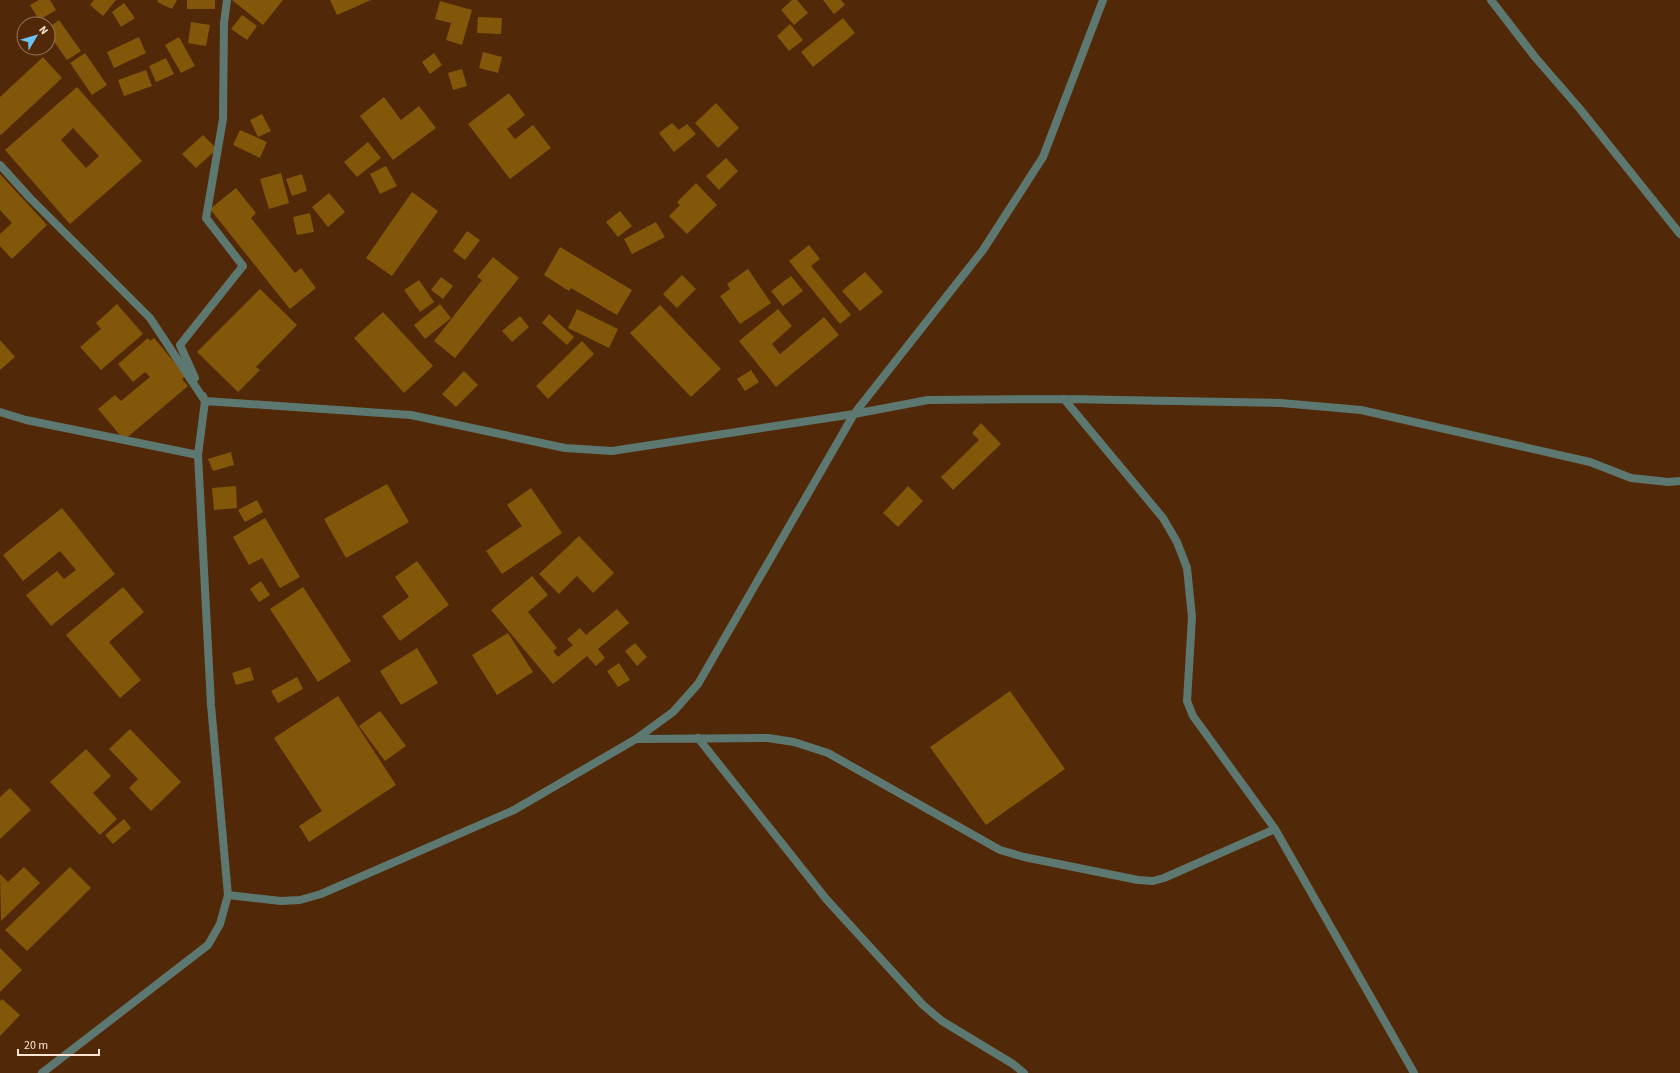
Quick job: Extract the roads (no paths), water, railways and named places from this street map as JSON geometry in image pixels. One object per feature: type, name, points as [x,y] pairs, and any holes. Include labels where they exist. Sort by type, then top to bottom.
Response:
[{"type":"street","points":[[42,1073],[208,945],[220,924],[228,895],[211,705],[198,455],[205,401],[180,345],[243,266],[206,218],[223,119],[224,23],[227,0]]},
{"type":"street","points":[[228,895],[281,901],[300,900],[321,894],[514,810],[636,739],[673,712],[698,684],[854,414],[984,250],[1043,157],[1103,0]]},
{"type":"street","points":[[1491,0],[1535,57],[1580,109],[1680,234]]},
{"type":"street","points":[[0,165],[30,198],[150,318],[205,401]]},
{"type":"street","points":[[205,401],[412,415],[565,448],[612,451],[854,414],[928,400],[1064,399],[1281,403],[1361,410],[1590,462],[1631,478],[1668,482],[1680,481]]},
{"type":"street","points":[[1064,399],[1163,518],[1177,542],[1187,568],[1192,617],[1187,701],[1193,716],[1203,733],[1275,829],[1414,1073]]},
{"type":"street","points":[[0,412],[26,420],[198,455]]},
{"type":"street","points":[[698,738],[827,900],[923,1005],[942,1021],[1013,1064],[1024,1073]]},
{"type":"street","points":[[636,739],[768,738],[794,742],[828,753],[1000,850],[1024,858],[1138,880],[1153,881],[1164,878],[1275,829]]}]
